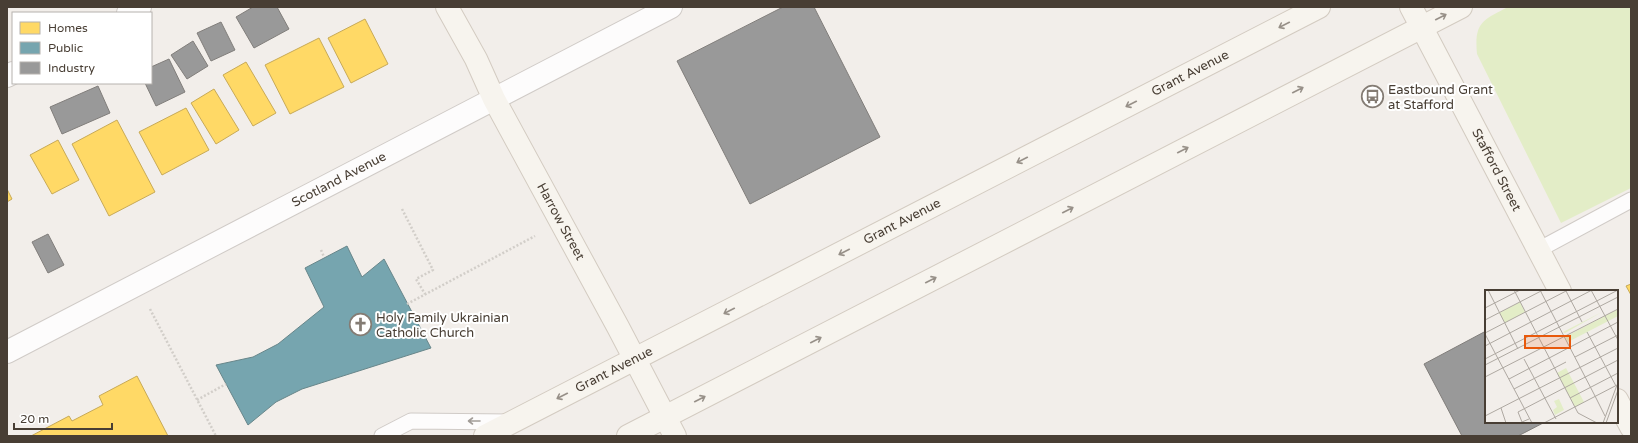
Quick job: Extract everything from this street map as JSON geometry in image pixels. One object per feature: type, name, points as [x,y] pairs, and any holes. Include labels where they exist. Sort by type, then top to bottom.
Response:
[{"type":"main road","name":"Harrow Street","points":[[447,7],[476,59],[494,99],[670,427]]},
{"type":"main road","name":"Grant Avenue","points":[[485,436],[1319,7]]},
{"type":"main road","name":"Stafford Street","points":[[1411,7],[1559,290]]},
{"type":"main road","points":[[628,436],[670,427],[1461,7]]},
{"type":"main road","points":[[1618,402],[1631,427]]},
{"type":"street","points":[[130,12],[140,7]]},
{"type":"street","name":"Scotland Avenue","points":[[7,352],[670,7]]},
{"type":"lane","points":[[1538,250],[1631,200]]},
{"type":"lane","points":[[382,436],[411,421],[513,422]]},
{"type":"path","points":[[402,209],[433,270],[416,279],[424,294]]},
{"type":"path","points":[[407,304],[535,236]]},
{"type":"path","points":[[321,250],[324,257]]},
{"type":"path","points":[[137,284],[216,436]]},
{"type":"path","points":[[197,400],[226,384]]},
{"type":"green space","points":[[1508,7],[1631,7],[1631,188],[1561,223],[1477,54],[1477,35],[1482,23],[1492,15]]},
{"type":"building: Homes","points":[[365,19],[388,64],[351,83],[328,38]]},
{"type":"building: Homes","points":[[319,38],[344,87],[290,114],[265,65]]},
{"type":"building: Homes","points":[[246,62],[276,113],[253,126],[223,75]]},
{"type":"building: Homes","points":[[214,89],[239,130],[216,144],[191,103]]},
{"type":"building: Homes","points":[[186,108],[209,150],[162,175],[139,132]]},
{"type":"building: Homes","points":[[117,120],[155,192],[109,216],[72,144]]},
{"type":"building: Homes","points":[[58,140],[79,180],[52,194],[30,155]]},
{"type":"building: Homes","points":[[7,189],[12,199],[7,202]]},
{"type":"building: Homes","points":[[1631,284],[1631,295],[1626,286]]},
{"type":"building: Homes","points":[[137,376],[168,436],[31,436],[69,416],[72,421],[103,405],[99,396]]},
{"type":"building: Public","name":"Holy Family Ukrainian Catholic Church","points":[[347,246],[362,277],[384,259],[431,348],[302,389],[276,402],[248,425],[216,365],[253,357],[278,344],[324,307],[305,268]]},
{"type":"building: Industry","points":[[253,7],[277,7],[289,29],[254,48],[236,17]]},
{"type":"building: Industry","points":[[783,7],[814,7],[880,137],[750,204],[677,61]]},
{"type":"building: Industry","points":[[221,22],[235,50],[211,61],[197,33]]},
{"type":"building: Industry","points":[[193,41],[208,66],[187,79],[171,55]]},
{"type":"building: Industry","points":[[169,59],[185,92],[156,106],[145,84],[152,84],[152,67]]},
{"type":"building: Industry","points":[[98,86],[110,113],[62,134],[50,107]]},
{"type":"building: Industry","points":[[48,234],[64,265],[48,273],[32,242]]},
{"type":"building: Industry","points":[[1485,332],[1485,423],[1543,423],[1518,436],[1462,436],[1424,364]]},
{"type":"place","name":"Eastbound Grant at Stafford","points":[[1372,97]]},
{"type":"place","name":"Holy Family Ukrainian Catholic Church","points":[[360,325]]}]
